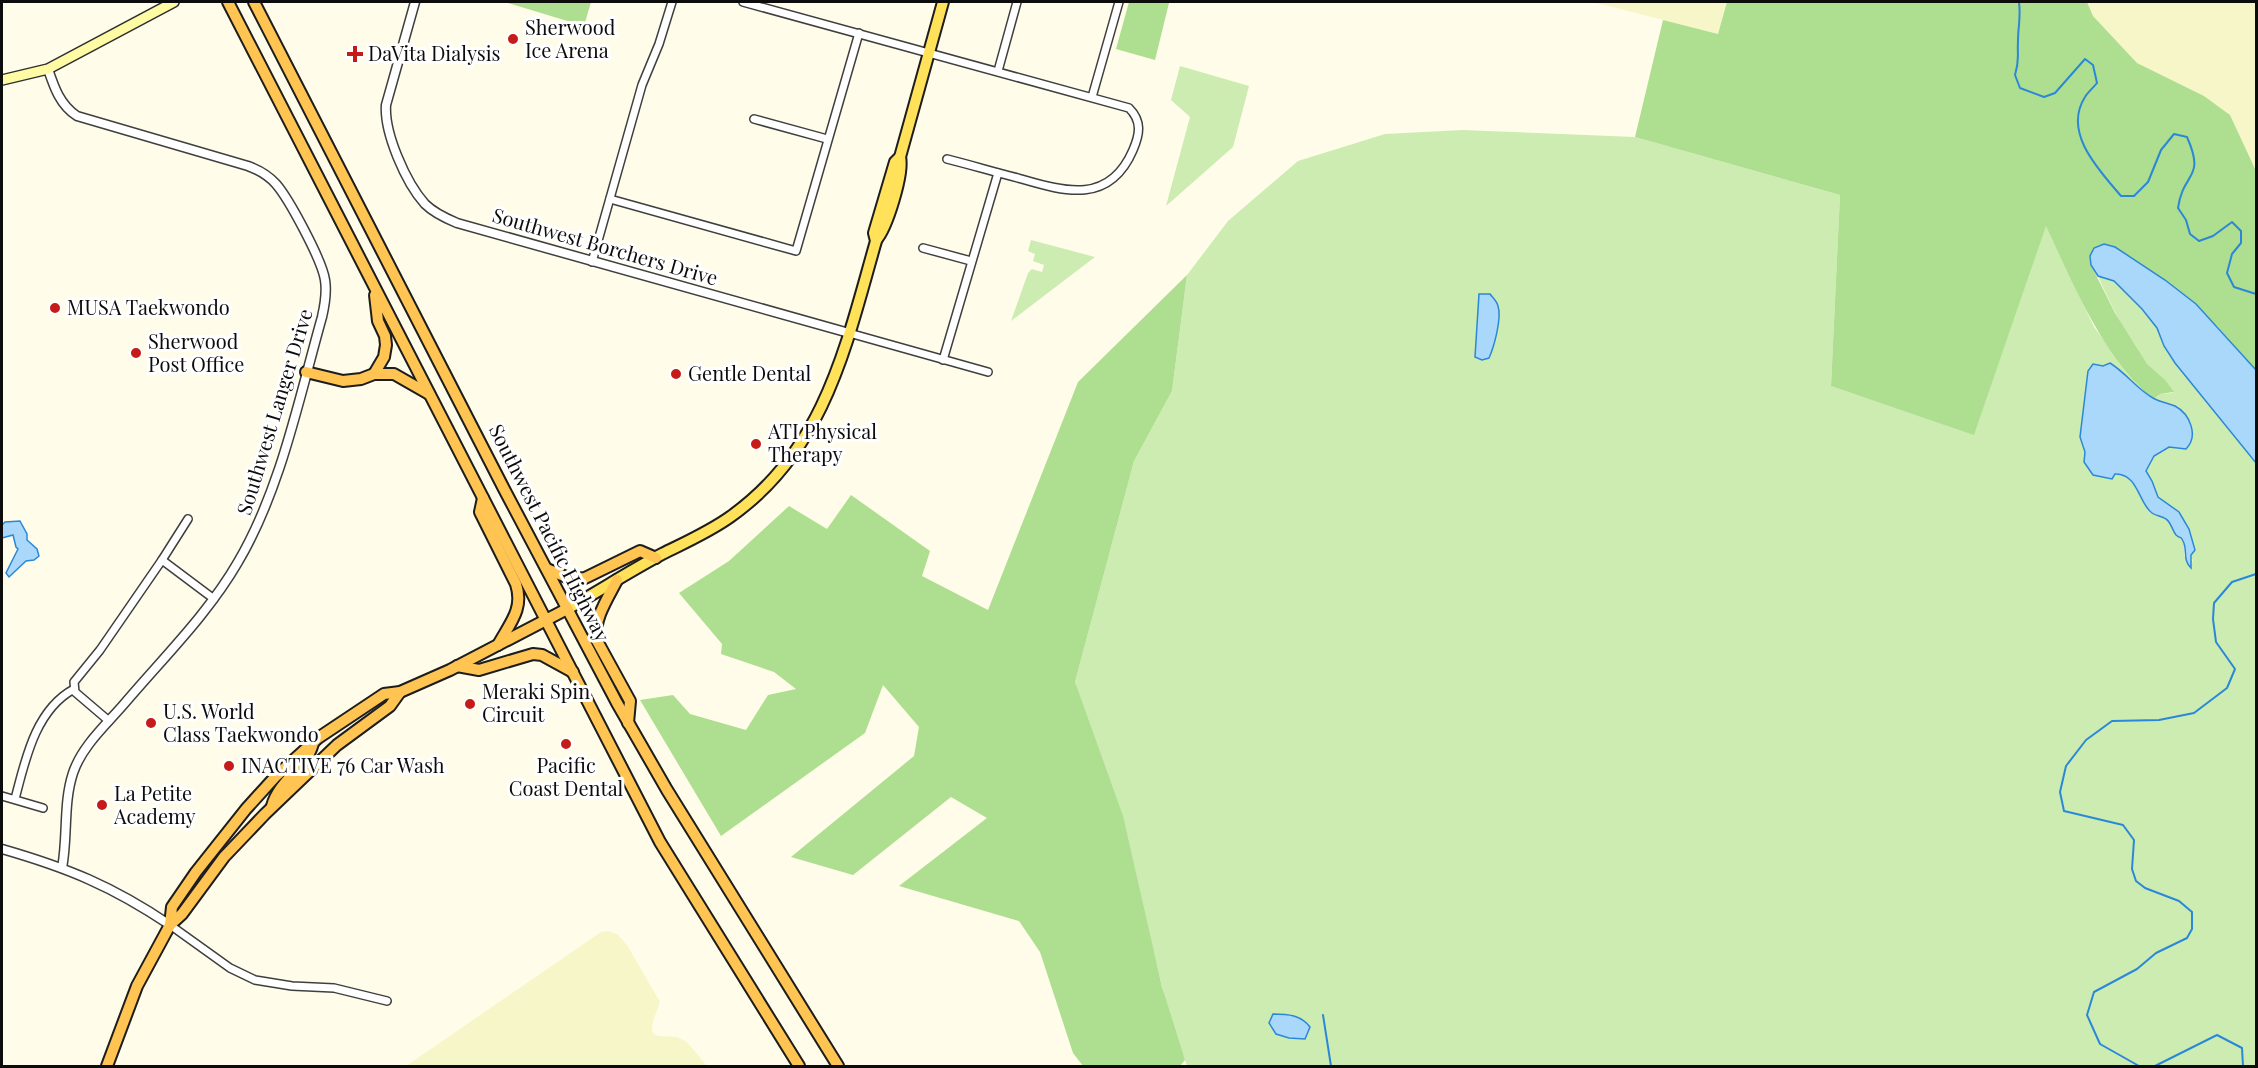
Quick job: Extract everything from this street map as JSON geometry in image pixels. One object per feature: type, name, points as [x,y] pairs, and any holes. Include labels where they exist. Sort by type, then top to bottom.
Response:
[{"type":"highway","points":[[228,2],[660,842],[799,1066]]},
{"type":"highway","name":"Southwest Pacific Highway","points":[[254,2],[628,723],[666,790],[838,1066]]},
{"type":"highway","points":[[374,286],[378,321],[385,336],[386,345],[384,357],[374,374]]},
{"type":"highway","points":[[306,372],[343,381],[374,374],[398,375],[430,394]]},
{"type":"highway","points":[[483,498],[480,512],[520,596],[518,608],[497,645]]},
{"type":"highway","points":[[547,569],[571,579],[585,578],[640,551],[656,558]]},
{"type":"highway","points":[[617,580],[600,615],[595,632],[602,653],[630,701],[628,723]]},
{"type":"highway","points":[[170,925],[172,906],[214,849],[260,792],[313,742],[384,694],[400,692],[457,666],[567,609]]},
{"type":"highway","points":[[457,666],[479,670],[532,654],[542,655],[573,672]]},
{"type":"highway","points":[[107,1066],[137,986],[170,925],[182,915],[224,857],[271,809],[337,745],[390,706],[400,692]]},
{"type":"highway","points":[[271,809],[274,797],[306,759],[313,742]]},
{"type":"main road","points":[[2,80],[48,69],[174,2]]},
{"type":"main road","points":[[567,609],[718,525],[746,505],[775,478],[792,457],[819,415],[829,394],[849,333],[876,241],[882,234],[902,165],[900,157],[943,2]]},
{"type":"street","name":"Southwest Borchers Drive","points":[[415,2],[388,98],[386,114],[391,140],[418,194],[436,213],[457,223],[592,262],[988,372]]},
{"type":"street","points":[[592,262],[642,85],[659,44],[672,2]]},
{"type":"street","points":[[743,2],[1092,97],[1130,108],[1137,116],[1139,127],[1136,143],[1129,158],[1119,172],[1094,188],[1069,191],[947,159]]},
{"type":"street","points":[[998,71],[1017,2]]},
{"type":"street","points":[[1092,97],[1119,2]]},
{"type":"street","points":[[610,199],[796,251],[859,33]]},
{"type":"street","name":"Southwest Langer Drive","points":[[48,69],[60,100],[76,116],[254,168],[265,174],[276,184],[289,202],[321,266],[325,281],[326,301],[264,512],[246,549],[214,599],[86,748],[73,773],[68,792],[67,831],[62,868]]},
{"type":"street","points":[[754,119],[827,139]]},
{"type":"street","points":[[943,360],[998,173]]},
{"type":"street","points":[[923,248],[971,261]]},
{"type":"street","points":[[109,720],[74,689],[74,682],[100,650],[188,519]]},
{"type":"street","points":[[162,560],[214,599]]},
{"type":"street","points":[[15,799],[26,759],[39,727],[65,694],[74,689]]},
{"type":"street","points":[[2,796],[43,808]]},
{"type":"street","points":[[2,849],[62,868],[109,888],[170,925],[230,968],[255,980],[292,986],[334,988],[387,1001]]},
{"type":"green space","points":[[505,2],[591,2],[584,26]]},
{"type":"green space","points":[[1129,2],[1169,3],[1155,60],[1116,49]]},
{"type":"green space","points":[[1593,2],[1727,2],[1718,34]]},
{"type":"green space","points":[[1727,2],[2087,2],[2093,16],[2137,63],[2204,96],[2230,115],[2256,171],[2256,370],[2216,325],[2091,265],[2115,313],[2147,364],[2165,380],[2174,392],[2160,394],[2153,399],[2135,382],[2104,341],[2046,226],[1974,435],[1831,386],[1840,195],[1635,137],[1663,20],[1718,34]]},
{"type":"green space","points":[[2087,2],[2256,2],[2256,171],[2230,115],[2204,96],[2137,63],[2093,16]]},
{"type":"green space","points":[[1180,66],[1249,86],[1233,147],[1166,206],[1190,117],[1171,100]]},
{"type":"green space","points":[[1462,130],[1635,137],[1840,195],[1831,386],[1974,434],[2046,225],[2094,327],[2140,388],[2117,369],[2104,367],[2088,371],[2080,437],[2085,453],[2084,462],[2115,474],[2121,474],[2130,481],[2139,490],[2151,513],[2167,519],[2185,544],[2184,556],[2193,562],[2179,512],[2158,497],[2146,471],[2154,455],[2169,447],[2174,448],[2176,407],[2153,399],[2159,394],[2173,393],[2138,352],[2119,320],[2098,276],[2114,281],[2142,309],[2157,328],[2164,346],[2175,363],[2256,463],[2256,1066],[1187,1066],[1169,1015],[1154,953],[1075,682],[1134,461],[1172,391],[1187,275],[1228,221],[1298,161],[1385,134]]},
{"type":"green space","points":[[1031,240],[1095,257],[1011,321],[1028,273],[1032,269],[1042,272],[1044,265],[1033,261],[1035,254],[1028,251]]},
{"type":"green space","points":[[1187,275],[1172,391],[1134,461],[1075,682],[1123,816],[1162,987],[1185,1060],[1180,1066],[1083,1066],[1073,1053],[1040,952],[1019,921],[899,886],[987,818],[951,797],[853,875],[791,857],[914,756],[919,727],[883,685],[865,733],[721,836],[640,700],[673,695],[690,714],[746,730],[768,695],[796,689],[774,672],[721,654],[722,644],[679,593],[729,561],[789,506],[827,529],[851,495],[930,551],[922,576],[988,610],[1078,382]]},
{"type":"green space","points":[[608,931],[617,934],[627,945],[660,1002],[653,1021],[654,1034],[677,1037],[687,1042],[707,1066],[406,1066],[601,932]]},
{"type":"water","points":[[2104,244],[2115,247],[2196,304],[2256,370],[2256,463],[2175,363],[2164,346],[2157,328],[2142,309],[2114,281],[2098,276],[2091,265],[2090,256],[2094,248]]},
{"type":"water","points":[[1479,294],[1490,294],[1497,303],[1499,311],[1497,332],[1491,353],[1489,358],[1482,360],[1475,357]]},
{"type":"water","points":[[2110,363],[2147,394],[2175,406],[2185,414],[2191,426],[2192,438],[2186,449],[2169,447],[2154,456],[2146,471],[2158,497],[2179,512],[2189,529],[2195,550],[2191,555],[2191,568],[2188,565],[2181,538],[2176,535],[2168,520],[2148,509],[2129,478],[2115,474],[2112,479],[2093,475],[2084,462],[2085,452],[2080,437],[2088,371],[2093,364],[2103,366]]},
{"type":"water","points":[[20,521],[27,534],[27,540],[37,549],[39,556],[34,560],[26,561],[9,577],[6,573],[18,549],[13,535],[2,538],[2,525],[5,522]]},
{"type":"water","points":[[1273,1014],[1289,1015],[1303,1020],[1310,1027],[1305,1039],[1276,1034],[1269,1023]]},
{"type":"waterway","points":[[2019,2],[2018,61],[2015,75],[2020,88],[2044,97],[2055,93],[2085,59],[2093,65],[2097,83],[2085,97],[2079,111],[2078,124],[2086,151],[2121,196],[2134,196],[2148,182],[2161,150],[2174,134],[2187,137],[2192,151],[2194,169],[2184,187],[2178,208],[2186,220],[2190,234],[2199,241],[2213,236],[2232,222],[2241,231],[2241,243],[2232,254],[2227,273],[2234,287],[2256,294]]},
{"type":"waterway","points":[[2139,1066],[2100,1044],[2087,1015],[2094,992],[2137,969],[2156,953],[2187,938],[2192,929],[2192,912],[2179,901],[2145,888],[2136,881],[2132,869],[2134,840],[2123,825],[2064,811],[2060,792],[2066,766],[2086,740],[2112,721],[2159,720],[2194,713],[2227,688],[2235,669],[2216,642],[2213,619],[2214,603],[2232,582],[2256,574]]},
{"type":"waterway","points":[[1323,1015],[1331,1066]]},
{"type":"waterway","points":[[2155,1066],[2217,1035],[2242,1048],[2243,1066]]},
{"type":"place","name":"Sherwood Ice Arena","points":[[513,39]]},
{"type":"place","name":"DaVita Dialysis","points":[[355,54]]},
{"type":"place","name":"MUSA Taekwondo","points":[[55,308]]},
{"type":"place","name":"Sherwood Post Office","points":[[136,353]]},
{"type":"place","name":"Gentle Dental","points":[[676,374]]},
{"type":"place","name":"ATI Physical Therapy","points":[[756,444]]},
{"type":"place","name":"Meraki Spin Circuit","points":[[470,704]]},
{"type":"place","name":"U.S. World Class Taekwondo","points":[[151,723]]},
{"type":"place","name":"Pacific Coast Dental","points":[[566,744]]},
{"type":"place","name":"INACTIVE 76 Car Wash","points":[[229,766]]},
{"type":"place","name":"La Petite Academy","points":[[102,805]]}]
